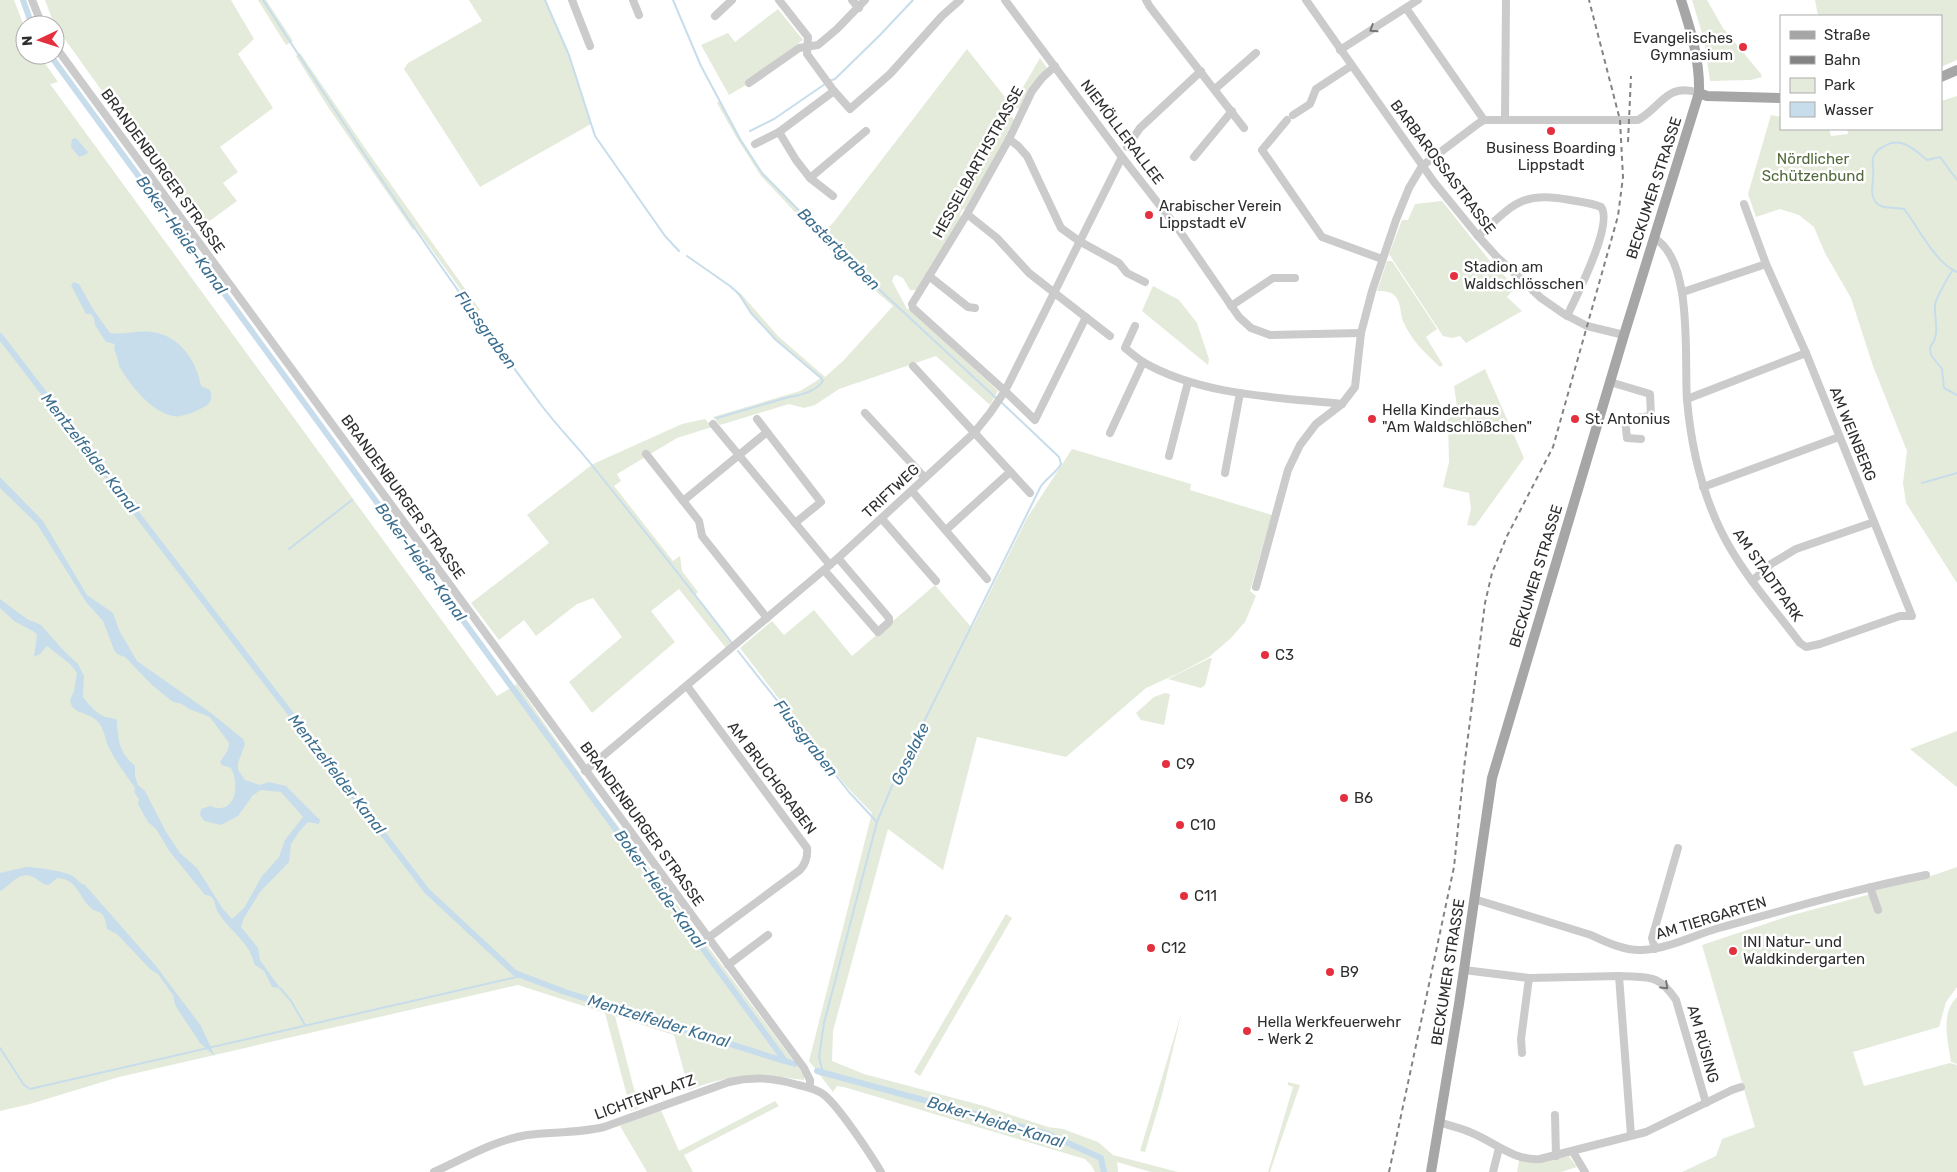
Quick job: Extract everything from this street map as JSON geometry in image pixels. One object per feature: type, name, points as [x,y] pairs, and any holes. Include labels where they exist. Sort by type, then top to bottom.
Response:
[{"type":"main road","name":"BECKUMER STRASSE","points":[[1431,1172],[1464,970],[1488,798],[1497,758],[1699,93],[1698,64],[1694,40],[1681,0]]},
{"type":"main road","points":[[1942,77],[1957,70]]},
{"type":"main road","points":[[1699,93],[1707,96],[1780,98]]},
{"type":"street","points":[[32,0],[38,15]]},
{"type":"street","points":[[572,0],[590,46]]},
{"type":"street","points":[[633,0],[639,15]]},
{"type":"street","points":[[715,16],[732,0]]},
{"type":"street","points":[[779,0],[808,36],[809,46],[807,54],[834,91],[850,109],[890,74],[942,16],[960,0]]},
{"type":"street","points":[[852,0],[859,8]]},
{"type":"street","points":[[749,83],[799,48],[818,45],[866,0]]},
{"type":"street","name":"NIEMÖLLERALLEE","points":[[1005,0],[1179,230],[1239,317],[1251,328],[1270,334],[1361,332]]},
{"type":"street","points":[[1146,0],[1244,128]]},
{"type":"street","name":"BARBAROSSASTRASSE","points":[[1306,0],[1422,166],[1478,236],[1516,276],[1541,298],[1567,316],[1587,326],[1624,335]]},
{"type":"street","points":[[1340,50],[1418,0]]},
{"type":"street","points":[[1505,119],[1506,0]]},
{"type":"street","points":[[1406,8],[1484,120]]},
{"type":"street","points":[[1215,89],[1256,53]]},
{"type":"street","name":"BRANDENBURGER STRASSE","points":[[65,60],[807,1073],[810,1080],[810,1088]]},
{"type":"street","name":"HESSELBARTHSTRASSE","points":[[1005,391],[914,308],[912,304],[967,214],[1009,138],[1032,91],[1055,66]]},
{"type":"street","points":[[1351,66],[1316,89],[1310,104],[1290,117],[1262,150],[1322,236],[1382,259]]},
{"type":"street","points":[[1127,147],[1140,128],[1201,71]]},
{"type":"street","points":[[1256,586],[1288,470],[1300,445],[1316,424],[1342,404],[1355,387],[1361,332],[1382,259],[1409,188],[1422,166],[1484,120],[1638,120],[1646,116],[1666,96],[1673,92],[1689,90],[1699,93]]},
{"type":"street","points":[[754,144],[779,132],[834,91]]},
{"type":"street","points":[[1194,157],[1232,111]]},
{"type":"street","points":[[810,178],[866,131]]},
{"type":"street","points":[[779,132],[796,160],[810,178],[832,196]]},
{"type":"street","points":[[1009,138],[1027,156],[1061,228],[1079,241],[1119,263],[1127,273],[1145,282]]},
{"type":"street","name":"TRIFTWEG","points":[[585,771],[838,558],[974,433],[1005,391],[1122,157]]},
{"type":"street","points":[[1478,236],[1513,206],[1528,199],[1552,196],[1601,207],[1605,216],[1601,236],[1586,277],[1567,316]]},
{"type":"street","name":"AM WEINBERG","points":[[1744,204],[1766,264],[1806,353],[1912,616]]},
{"type":"street","points":[[967,214],[997,238],[1029,274],[1110,336]]},
{"type":"street","name":"AM STADTPARK","points":[[1654,238],[1661,242],[1669,253],[1683,292],[1687,399],[1695,456],[1703,486],[1721,532],[1736,557],[1800,643],[1806,646],[1820,644],[1900,616],[1912,616]]},
{"type":"street","points":[[1683,292],[1766,264]]},
{"type":"street","points":[[929,276],[968,307],[975,308]]},
{"type":"street","points":[[1231,306],[1273,278],[1295,278]]},
{"type":"street","points":[[1005,391],[1034,420],[1086,317]]},
{"type":"street","points":[[1135,326],[1125,348],[1143,362],[1188,382],[1240,392],[1342,404]]},
{"type":"street","points":[[1687,399],[1806,353]]},
{"type":"street","points":[[1110,433],[1143,362]]},
{"type":"street","points":[[913,366],[1030,493]]},
{"type":"street","points":[[1169,456],[1188,382]]},
{"type":"street","points":[[1610,382],[1650,394],[1650,416],[1625,419],[1626,438],[1641,439]]},
{"type":"street","points":[[1225,473],[1240,392]]},
{"type":"street","points":[[865,413],[925,478]]},
{"type":"street","points":[[757,419],[821,502],[795,523]]},
{"type":"street","points":[[714,424],[738,456],[795,523],[878,632],[888,622],[889,618],[838,558]]},
{"type":"street","points":[[683,501],[767,432]]},
{"type":"street","points":[[1703,486],[1839,437]]},
{"type":"street","points":[[646,454],[699,521],[702,536],[767,618]]},
{"type":"street","points":[[946,530],[1010,472]]},
{"type":"street","points":[[912,491],[987,579]]},
{"type":"street","points":[[882,518],[936,581]]},
{"type":"street","points":[[1752,580],[1771,564],[1796,549],[1874,522]]},
{"type":"street","name":"AM BRUCHGRABEN","points":[[687,686],[806,848],[807,853],[806,864],[800,870],[708,938]]},
{"type":"street","points":[[1655,949],[1652,938],[1678,848]]},
{"type":"street","name":"AM TIERGARTEN","points":[[1474,899],[1591,935],[1607,943],[1640,951],[1655,949],[1703,933],[1870,887],[1926,875]]},
{"type":"street","points":[[1870,887],[1878,910]]},
{"type":"street","points":[[728,965],[768,935]]},
{"type":"street","name":"AM RÜSING","points":[[1464,970],[1529,978],[1619,976],[1657,980],[1667,986],[1676,1000],[1706,1103]]},
{"type":"street","points":[[1619,976],[1631,1135]]},
{"type":"street","points":[[1522,1053],[1521,1039],[1529,978]]},
{"type":"street","name":"LICHTENPLATZ","points":[[434,1172],[511,1139],[527,1135],[587,1131],[604,1127],[712,1087],[745,1078],[778,1079],[810,1088],[825,1095],[832,1102],[881,1172]]},
{"type":"street","points":[[1439,1122],[1472,1133],[1513,1155],[1528,1160],[1573,1152],[1646,1132],[1741,1087]]},
{"type":"street","points":[[1555,1115],[1556,1156]]},
{"type":"street","points":[[1493,1172],[1499,1148]]},
{"type":"street","points":[[1573,1152],[1585,1172]]},
{"type":"green space","points":[[0,0],[14,0],[20,15],[15,15],[15,65],[46,65],[58,82],[50,84],[497,696],[517,684],[591,790],[804,1075],[804,1080],[773,1076],[746,1076],[720,1080],[689,1090],[674,1035],[615,1016],[639,1108],[631,1111],[605,1013],[518,985],[119,1077],[30,1104],[0,1111]]},
{"type":"green space","points":[[45,0],[231,0],[254,39],[238,54],[273,108],[220,147],[238,172],[223,183],[237,201],[200,228],[65,39],[65,15],[51,15]]},
{"type":"green space","points":[[258,0],[266,0],[293,41],[286,45]]},
{"type":"green space","points":[[469,0],[545,0],[569,55],[591,124],[480,187],[404,69],[408,63],[482,21]]},
{"type":"green space","points":[[1692,0],[1707,0],[1723,28],[1762,77],[1751,80],[1710,81],[1704,40]]},
{"type":"green space","points":[[1815,0],[1957,0],[1957,60],[1942,67],[1942,15],[1818,15]]},
{"type":"green space","points":[[778,9],[803,40],[745,82],[746,85],[729,95],[701,45],[728,33],[735,42]]},
{"type":"green space","points":[[967,49],[1012,106],[1009,112],[1014,120],[968,208],[962,210],[960,214],[962,218],[917,290],[910,290],[903,278],[897,275],[894,276],[892,281],[907,309],[911,310],[998,391],[990,405],[936,356],[839,389],[815,405],[804,408],[789,404],[720,425],[713,417],[800,391],[821,378],[770,334],[730,286],[741,294],[778,336],[825,377],[843,361],[893,306],[841,261],[761,176],[717,103],[719,101],[762,173],[822,234],[833,223]]},
{"type":"green space","points":[[300,53],[480,310],[477,312],[416,228],[413,230],[328,107],[296,56]]},
{"type":"green space","points":[[1040,58],[1047,68],[1034,83],[1019,109],[1012,106]]},
{"type":"green space","name":"Nördlicher Schützenbund","points":[[1957,96],[1957,583],[1906,503],[1903,483],[1907,451],[1873,366],[1851,298],[1825,253],[1814,227],[1799,215],[1780,209],[1756,217],[1748,194],[1771,115],[1780,117],[1780,130],[1829,130],[1831,136],[1848,134],[1847,130],[1942,130],[1942,101]]},
{"type":"green space","name":"Stadion am Waldschlösschen","points":[[1442,201],[1494,266],[1516,287],[1507,297],[1522,311],[1466,343],[1460,336],[1452,338],[1443,336],[1389,254],[1402,220],[1408,220],[1415,204]]},
{"type":"green space","points":[[1387,261],[1392,261],[1437,329],[1426,337],[1443,365],[1440,367],[1410,334],[1403,321],[1397,298],[1389,292],[1377,291]]},
{"type":"green space","points":[[1153,286],[1179,300],[1197,323],[1209,359],[1208,365],[1142,311]]},
{"type":"green space","points":[[1485,369],[1524,458],[1475,526],[1467,525],[1471,509],[1469,493],[1443,487],[1449,462],[1448,420],[1457,407],[1454,386]]},
{"type":"green space","points":[[705,419],[712,427],[677,438],[617,474],[621,481],[614,486],[673,561],[680,556],[682,571],[698,592],[695,595],[732,643],[726,648],[679,589],[651,611],[675,642],[592,713],[569,682],[622,637],[593,598],[577,604],[536,636],[524,620],[499,640],[471,603],[549,543],[527,515],[593,464],[682,424]]},
{"type":"green space","points":[[1072,449],[1191,484],[1190,490],[1272,515],[1250,591],[1256,596],[1245,622],[1231,638],[1209,657],[1146,688],[1066,757],[977,737],[943,870],[888,829],[833,1031],[832,1061],[864,1074],[984,1106],[1048,1127],[1063,1129],[1098,1142],[1113,1155],[1178,1172],[1151,1172],[1117,1162],[1118,1172],[1095,1172],[1085,1159],[844,1087],[837,1086],[833,1092],[809,1061],[872,813],[846,786],[740,648],[772,621],[784,635],[814,610],[852,656],[935,585],[972,628],[1027,518]]},
{"type":"green space","points":[[1212,658],[1205,685],[1201,688],[1168,679]]},
{"type":"green space","points":[[1165,693],[1170,694],[1164,725],[1141,720],[1136,713],[1154,697]]},
{"type":"green space","points":[[1957,731],[1957,787],[1910,749]]},
{"type":"green space","points":[[1957,867],[1957,987],[1946,1002],[1939,1027],[1853,1052],[1864,1086],[1950,1063],[1957,1065],[1957,1172],[1682,1172],[1716,1156],[1722,1139],[1755,1127],[1702,945],[1789,916],[1867,895],[1879,888],[1928,877]]},
{"type":"green space","points":[[1006,914],[1012,918],[920,1076],[914,1072]]},
{"type":"green space","points":[[1957,997],[1957,1064],[1951,1062],[1946,1028],[1948,1011]]},
{"type":"green space","points":[[1182,1011],[1162,1095],[1145,1152],[1140,1151]]},
{"type":"green space","points":[[1288,1082],[1300,1085],[1270,1172],[1268,1172],[1293,1087],[1288,1085]]},
{"type":"green space","points":[[775,1101],[779,1106],[684,1155],[693,1172],[647,1172],[620,1126],[660,1108],[679,1151]]},
{"type":"green space","points":[[1569,1156],[1577,1167],[1561,1172],[1517,1172],[1519,1161],[1540,1161]]},
{"type":"water","points":[[76,138],[88,152],[87,154],[79,157],[71,147],[72,139]]},
{"type":"water","points":[[74,282],[79,284],[93,309],[110,333],[152,332],[162,334],[178,344],[191,359],[201,386],[210,390],[211,399],[209,403],[192,413],[176,416],[165,414],[158,410],[137,392],[120,368],[114,350],[115,344],[106,342],[95,325],[94,318],[91,314],[86,314],[71,285]]},
{"type":"water","points":[[0,477],[43,521],[87,595],[113,613],[120,632],[137,661],[211,713],[243,739],[245,744],[238,763],[238,770],[245,780],[260,785],[269,782],[286,786],[320,820],[319,824],[308,822],[299,832],[291,844],[289,862],[260,892],[244,918],[241,927],[258,948],[260,960],[280,988],[272,987],[264,971],[254,964],[252,956],[244,943],[222,919],[213,899],[205,895],[170,852],[156,829],[148,822],[138,804],[139,799],[134,792],[135,788],[107,744],[99,723],[92,717],[77,711],[71,705],[70,700],[74,691],[77,673],[70,664],[47,646],[40,654],[34,657],[37,635],[14,621],[0,608],[0,599],[27,619],[41,625],[78,664],[84,676],[83,697],[99,714],[117,720],[120,746],[135,766],[135,776],[138,785],[145,791],[165,830],[180,853],[197,868],[223,909],[232,919],[244,908],[262,876],[279,857],[285,840],[303,817],[281,792],[261,790],[253,795],[238,816],[221,825],[204,821],[200,815],[201,809],[210,806],[226,807],[234,797],[234,775],[231,768],[222,765],[220,762],[228,750],[229,743],[210,717],[189,709],[182,704],[173,702],[152,685],[125,657],[117,654],[103,621],[86,602],[37,524],[0,488]]},
{"type":"water","points":[[26,867],[49,869],[67,874],[85,885],[156,966],[201,1026],[215,1056],[200,1043],[175,1005],[173,995],[158,974],[151,970],[117,934],[107,929],[103,915],[88,905],[74,885],[64,879],[57,878],[47,885],[35,878],[24,875],[0,891],[0,873]]},
{"type":"waterway","name":"Boker-Heide-Kanal","points":[[23,0],[28,15]]},
{"type":"waterway","name":"Flussgraben","points":[[263,0],[399,205],[505,356],[548,413],[680,575],[732,643]]},
{"type":"waterway","points":[[545,0],[569,55],[595,136],[665,236],[679,251]]},
{"type":"waterway","name":"Bastertgraben","points":[[673,0],[701,66],[740,139],[762,173],[855,267],[996,398]]},
{"type":"waterway","points":[[829,81],[835,79],[913,0]]},
{"type":"waterway","name":"Boker-Heide-Kanal","points":[[57,65],[785,1061],[795,1064]]},
{"type":"waterway","points":[[750,131],[774,119],[825,84]]},
{"type":"waterway","points":[[1957,180],[1940,157],[1927,160],[1912,148],[1901,143],[1895,142],[1881,148],[1873,158],[1872,192],[1875,201],[1884,207],[1904,209],[1935,253],[1957,272]]},
{"type":"waterway","points":[[687,256],[739,294],[751,313],[776,340],[823,381],[816,388],[808,392],[717,418]]},
{"type":"waterway","points":[[1953,270],[1942,288],[1935,305],[1936,332],[1930,347],[1931,355],[1942,369],[1944,388],[1957,395]]},
{"type":"waterway","name":"Mentzelfelder Kanal","points":[[0,336],[427,891],[515,973],[565,992],[784,1061]]},
{"type":"waterway","name":"Goselake","points":[[823,1073],[819,1057],[824,1023],[877,822],[892,786],[1041,486],[1061,464],[1059,457],[1000,401]]},
{"type":"waterway","points":[[1922,483],[1957,473]]},
{"type":"waterway","points":[[289,549],[352,500]]},
{"type":"waterway","name":"Flussgraben","points":[[738,651],[849,792],[877,822]]},
{"type":"waterway","points":[[0,1048],[24,1085],[30,1089],[525,975]]},
{"type":"waterway","points":[[280,988],[291,1001],[305,1025]]},
{"type":"waterway","name":"Boker-Heide-Kanal","points":[[817,1071],[1048,1134],[1101,1158],[1104,1172]]},
{"type":"railway","points":[[1389,1172],[1454,867],[1464,768],[1485,603],[1492,573],[1507,536],[1553,447],[1618,216],[1623,177],[1620,120],[1589,0]]},
{"type":"railway","points":[[1628,142],[1631,76]]},
{"type":"place","name":"Evangelisches Gymnasium","points":[[1743,47]]},
{"type":"place","name":"Business Boarding Lippstadt","points":[[1551,131]]},
{"type":"place","name":"Arabischer Verein Lippstadt eV","points":[[1149,215]]},
{"type":"place","name":"Stadion am Waldschlösschen","points":[[1454,276]]},
{"type":"place","name":"Hella Kinderhaus \"Am Waldschlößchen\"","points":[[1372,419]]},
{"type":"place","name":"St. Antonius","points":[[1575,419]]},
{"type":"place","name":"C3","points":[[1265,655]]},
{"type":"place","name":"C9","points":[[1166,764]]},
{"type":"place","name":"B6","points":[[1344,798]]},
{"type":"place","name":"C10","points":[[1180,825]]},
{"type":"place","name":"C11","points":[[1184,896]]},
{"type":"place","name":"C12","points":[[1151,948]]},
{"type":"place","name":"INI Natur- und Waldkindergarten","points":[[1733,951]]},
{"type":"place","name":"B9","points":[[1330,972]]},
{"type":"place","name":"Hella Werkfeuerwehr - Werk 2","points":[[1247,1031]]}]
